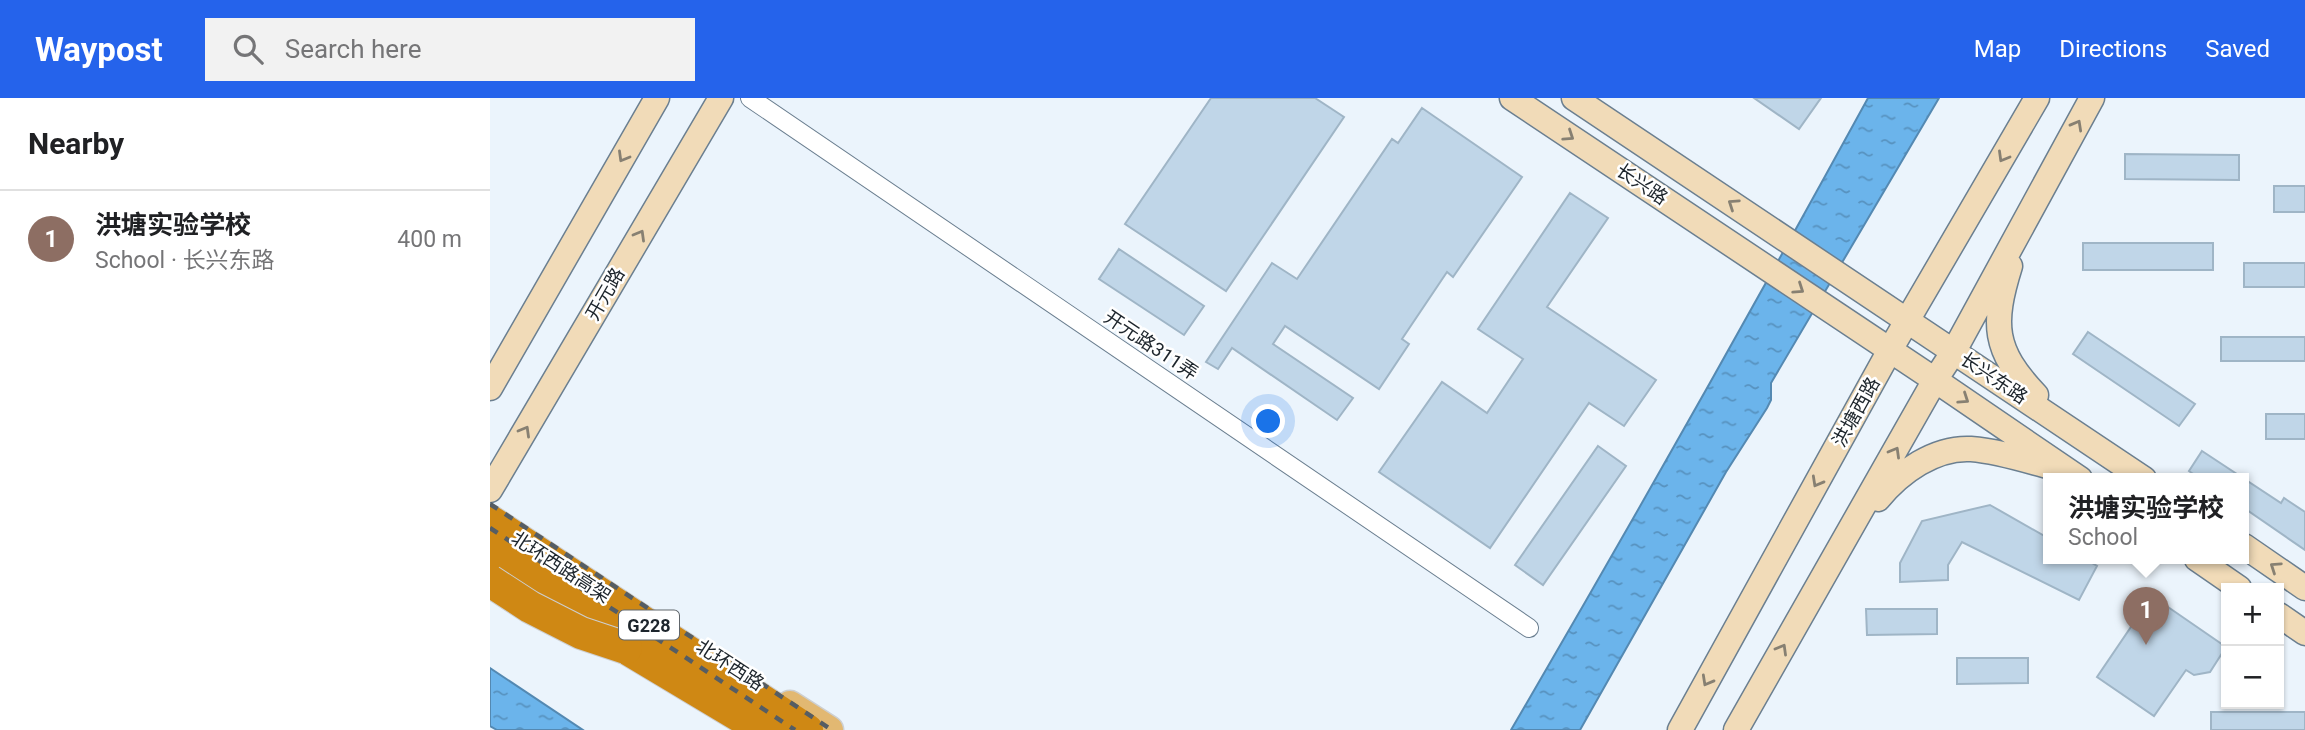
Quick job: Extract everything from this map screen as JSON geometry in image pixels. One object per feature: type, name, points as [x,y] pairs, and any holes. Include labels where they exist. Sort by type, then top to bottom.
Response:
[{"type":"highway","name":"北环西路高架","points":[[490,521],[807,730]]},
{"type":"highway","name":"北环西路高架","points":[[490,556],[626,648],[763,730]]},
{"type":"highway","points":[[490,581],[530,607],[581,633],[626,648]]},
{"type":"main road","points":[[490,388],[657,98]]},
{"type":"main road","name":"开元路","points":[[490,490],[720,98]]},
{"type":"main road","name":"长兴路","points":[[1512,98],[1826,307]]},
{"type":"main road","name":"长兴路","points":[[1574,98],[1844,277]]},
{"type":"main road","name":"洪塘西路","points":[[1680,730],[1890,350],[2037,98]]},
{"type":"main road","points":[[1736,730],[1954,351],[2092,98]]},
{"type":"main road","points":[[2024,222],[2004,288],[1998,326],[2005,354],[2020,378],[2064,425]]},
{"type":"main road","name":"长兴东路","points":[[1844,277],[2135,473]]},
{"type":"main road","name":"长兴东路","points":[[1826,307],[2071,473]]},
{"type":"main road","points":[[1846,537],[1893,481],[1915,466],[1945,453],[1970,449],[2006,455],[2067,473]]},
{"type":"main road","name":"北环西路","points":[[490,507],[829,730]]},
{"type":"main road","points":[[2249,549],[2305,587]]},
{"type":"main road","points":[[2204,564],[2232,583]]},
{"type":"main road","points":[[490,565],[738,730]]},
{"type":"main road","points":[[2284,618],[2305,633]]},
{"type":"street","name":"开元路311弄","points":[[750,98],[1529,628]]},
{"type":"water","points":[[1868,98],[1939,98],[1771,383],[1771,400],[1767,408],[1726,472],[1580,730],[1511,730],[1692,415]]},
{"type":"water","points":[[490,668],[583,730],[497,730],[490,726]]},
{"type":"building","points":[[1211,98],[1315,98],[1344,117],[1226,291],[1125,224]]},
{"type":"building","points":[[1754,98],[1821,98],[1799,129]]},
{"type":"building","points":[[1422,108],[1522,177],[1453,277],[1447,272],[1402,339],[1409,344],[1379,389],[1285,326],[1273,344],[1353,398],[1337,420],[1232,348],[1218,369],[1206,362],[1272,263],[1297,279],[1392,139],[1398,143]]},
{"type":"building","points":[[2125,154],[2239,155],[2239,180],[2125,179]]},
{"type":"building","points":[[2274,186],[2305,186],[2305,212],[2274,212]]},
{"type":"building","points":[[1570,193],[1608,218],[1547,307],[1656,380],[1624,426],[1589,403],[1490,548],[1379,472],[1442,382],[1487,413],[1523,359],[1478,329]]},
{"type":"building","points":[[2083,243],[2213,243],[2213,270],[2083,270]]},
{"type":"building","points":[[1119,249],[1204,306],[1184,335],[1099,279]]},
{"type":"building","points":[[2244,263],[2305,263],[2305,287],[2244,287]]},
{"type":"building","points":[[2088,332],[2195,404],[2179,426],[2073,354]]},
{"type":"building","points":[[2221,337],[2305,337],[2305,361],[2221,361]]},
{"type":"building","points":[[2266,414],[2305,414],[2305,439],[2266,439]]},
{"type":"building","points":[[1598,446],[1626,466],[1543,585],[1515,565]]},
{"type":"building","points":[[2202,451],[2235,473],[2192,473],[2189,471]]},
{"type":"building","points":[[2249,482],[2281,503],[2284,498],[2305,512],[2305,550],[2249,511]]},
{"type":"building","points":[[1990,505],[2043,535],[2043,564],[2097,566],[2079,600],[1962,542],[1948,565],[1948,580],[1900,582],[1900,563],[1922,521]]},
{"type":"building","points":[[2152,596],[2221,644],[2221,655],[2210,672],[2194,675],[2186,670],[2154,716],[2097,677]]},
{"type":"building","points":[[1866,609],[1937,609],[1937,634],[1867,635]]},
{"type":"building","points":[[1957,658],[2028,658],[2028,683],[1957,684]]},
{"type":"building","points":[[2211,712],[2305,712],[2305,730],[2211,730]]},
{"type":"railway","points":[[490,504],[832,730]]},
{"type":"railway","points":[[490,528],[795,730]]},
{"type":"place","name":"洪塘实验学校","points":[[2146,645]]}]
